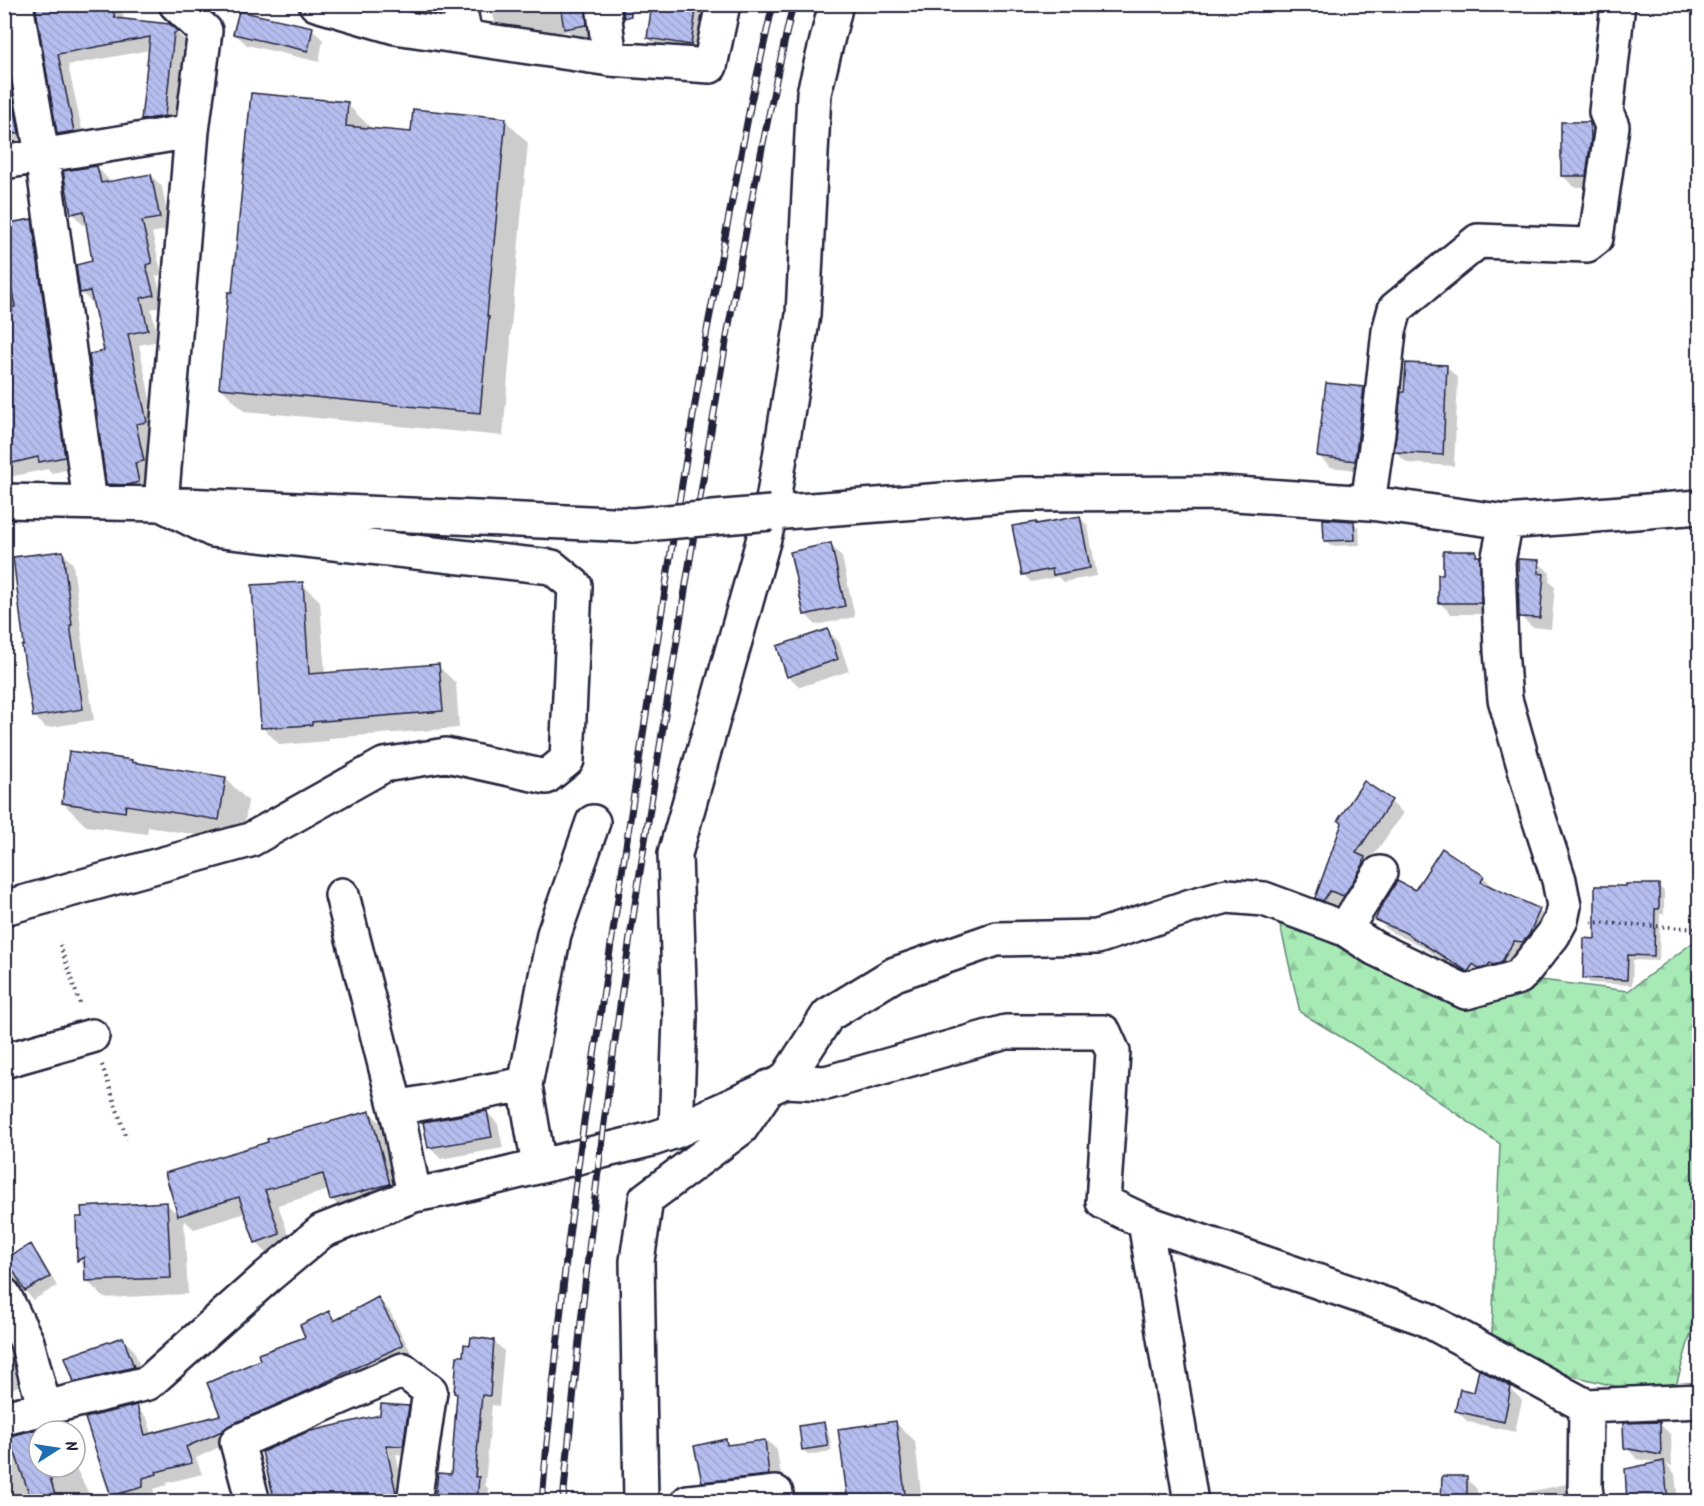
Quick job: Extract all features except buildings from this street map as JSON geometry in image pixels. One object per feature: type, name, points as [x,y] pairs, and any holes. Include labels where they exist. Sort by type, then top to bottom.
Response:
[{"type":"street","points":[[16,4],[42,156],[90,502]]},
{"type":"street","points":[[161,504],[192,131],[205,31],[176,4]]},
{"type":"street","points":[[316,4],[395,27],[610,58],[710,66],[723,4]]},
{"type":"street","points":[[459,4],[465,37]]},
{"type":"street","points":[[603,4],[610,58]]},
{"type":"street","points":[[676,1131],[680,1018],[675,854],[771,513],[803,315],[814,93],[836,4]]},
{"type":"street","points":[[1368,503],[1389,331],[1395,309],[1478,241],[1587,245],[1596,238],[1612,126],[1606,112],[1618,4]]},
{"type":"street","points":[[4,162],[192,131]]},
{"type":"street","points":[[4,501],[161,504],[633,525],[1022,494],[1221,493],[1368,503],[1506,522],[1700,507]]},
{"type":"street","points":[[4,908],[250,840],[384,765],[446,754],[546,777],[567,760],[575,586],[552,567],[213,530],[161,504]]},
{"type":"street","points":[[641,1502],[637,1261],[646,1198],[741,1128],[828,1015],[895,974],[996,939],[1097,938],[1227,896],[1264,899],[1345,929],[1374,948],[1466,992],[1519,977],[1553,935],[1561,920],[1564,906],[1559,879],[1505,699],[1498,561],[1506,522]]},
{"type":"street","points":[[539,1166],[525,1085],[554,934],[593,822]]},
{"type":"street","points":[[1345,929],[1380,873]]},
{"type":"street","points":[[342,895],[396,1108],[414,1195]]},
{"type":"street","points":[[4,1418],[148,1383],[321,1231],[414,1195],[652,1139],[676,1131],[777,1084],[826,1083],[1006,1032],[1104,1032],[1113,1052],[1103,1202],[1145,1221],[1424,1318],[1586,1406],[1700,1401]]},
{"type":"street","points":[[4,1061],[92,1036]]},
{"type":"street","points":[[396,1108],[515,1086]]},
{"type":"street","points":[[1145,1221],[1191,1502]]},
{"type":"street","points":[[4,1295],[27,1342],[44,1407]]},
{"type":"street","points":[[252,1502],[237,1442],[403,1370],[430,1391],[414,1502]]},
{"type":"street","points":[[1586,1406],[1585,1487],[1587,1502]]},
{"type":"street","points":[[688,1502],[776,1493]]},
{"type":"path","points":[[1561,920],[1700,929]]},
{"type":"green space","points":[[1278,916],[1450,1004],[1533,979],[1628,991],[1699,938],[1699,1304],[1672,1400],[1491,1356],[1500,1144],[1385,1064],[1300,1012]]},
{"type":"railway","points":[[542,1502],[567,1251],[584,1121],[670,558],[707,330],[751,102],[773,4]]},
{"type":"railway","points":[[563,1502],[598,1170],[639,878],[730,318],[793,4]]}]
